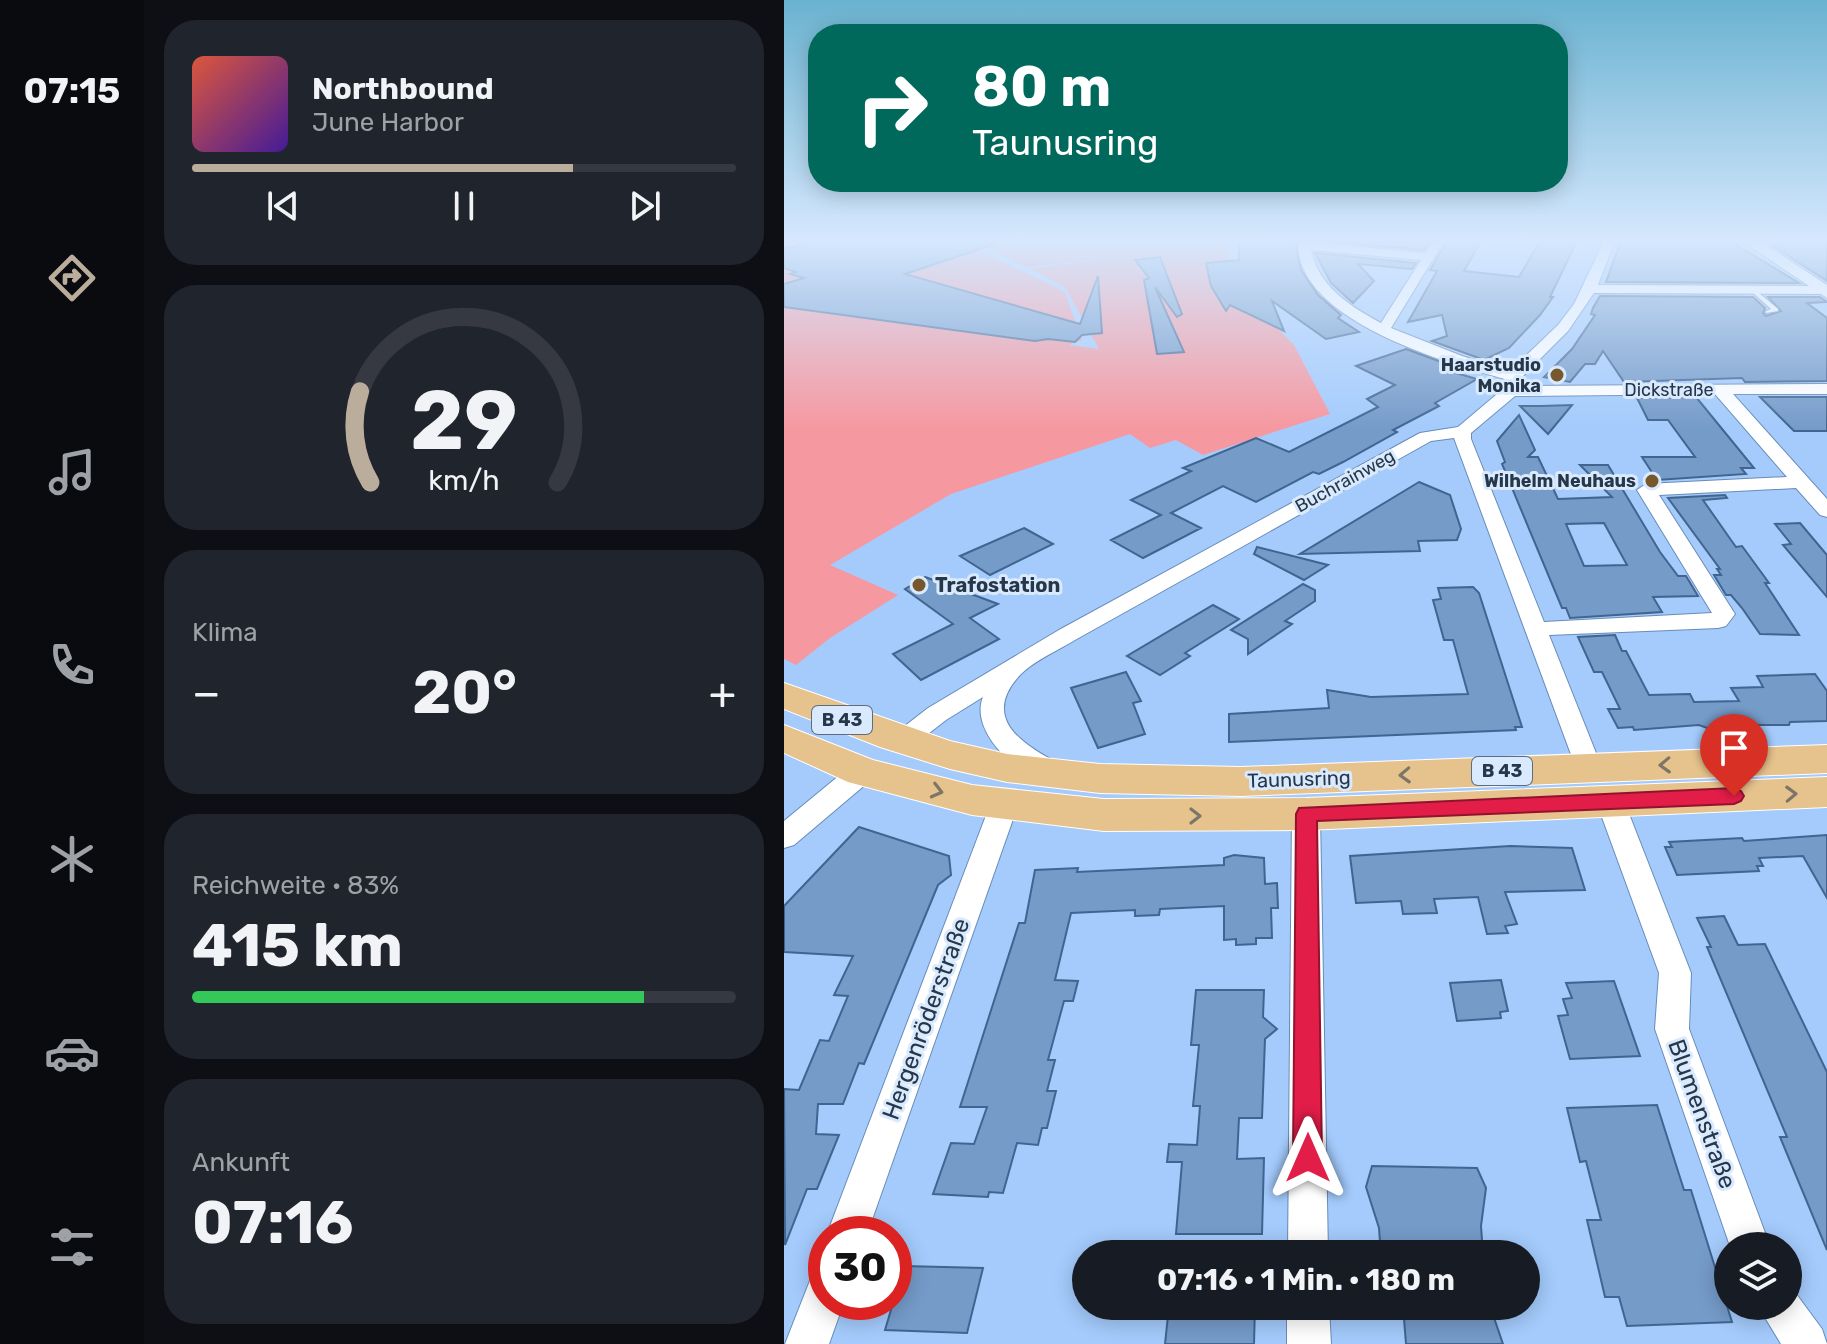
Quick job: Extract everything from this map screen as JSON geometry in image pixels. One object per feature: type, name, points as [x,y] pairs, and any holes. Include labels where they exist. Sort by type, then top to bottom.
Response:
[{"type":"main road","name":"Taunusring","points":[[784,695],[901,742],[1007,768],[1058,775],[1827,792]]},
{"type":"main road","name":"Taunusring","points":[[784,738],[862,772],[972,800],[1104,815],[1306,814],[1827,759]]},
{"type":"main road","points":[[862,772],[901,742]]},
{"type":"street","name":"Dickstraße","points":[[1343,304],[1383,330],[1429,352],[1512,384],[1720,390],[1827,389]]},
{"type":"street","points":[[1383,330],[1400,304]]},
{"type":"street","name":"Buchrainweg","points":[[901,742],[937,714],[1016,665],[1426,437],[1463,431],[1512,384],[1563,328],[1580,304]]},
{"type":"street","points":[[1720,390],[1827,511]]},
{"type":"street","name":"Blumenstraße","points":[[1463,431],[1462,439],[1534,629],[1675,973],[1676,991],[1669,1017],[1672,1029],[1745,1232]]},
{"type":"street","points":[[1534,629],[1718,621],[1724,614],[1646,490],[1801,482]]},
{"type":"street","name":"Buchrainweg","points":[[1016,665],[995,696],[991,711],[993,727],[1004,743],[1058,775]]},
{"type":"street","points":[[784,837],[862,772]]},
{"type":"street","name":"Hergenröderstraße","points":[[854,1216],[1004,805]]},
{"type":"street","points":[[1306,814],[1308,1240]]},
{"type":"street","points":[[807,1344],[816,1320]]},
{"type":"street","points":[[1308,1320],[1309,1344]]},
{"type":"street","points":[[1789,1320],[1807,1344]]},
{"type":"lane","points":[[1768,312],[1776,310],[1769,304]]},
{"type":"shaded area","points":[[784,304],[1069,304],[1082,340],[1069,345],[1099,349],[1074,304],[1252,304],[1294,345],[1330,414],[1203,455],[1176,440],[1150,448],[1130,434],[951,494],[830,565],[898,595],[830,638],[796,665],[784,659]]},
{"type":"building","points":[[784,304],[1009,304],[1080,324],[1088,304],[1100,304],[1102,333],[1082,335],[1075,342],[1035,341],[784,307]]},
{"type":"building","points":[[1148,304],[1162,304],[1184,352],[1157,354]]},
{"type":"building","points":[[1167,304],[1178,304],[1182,314],[1177,317]]},
{"type":"building","points":[[1222,304],[1273,304],[1284,331],[1230,305],[1226,311]]},
{"type":"building","points":[[1276,304],[1328,304],[1341,315],[1338,318],[1359,332],[1326,339]]},
{"type":"building","points":[[1418,304],[1548,304],[1509,348],[1484,360],[1432,341],[1447,336],[1442,315],[1408,322]]},
{"type":"building","points":[[1595,304],[1760,304],[1765,308],[1763,313],[1766,316],[1781,311],[1774,304],[1808,304],[1827,318],[1827,381],[1745,382],[1742,378],[1624,382],[1603,351],[1595,364],[1585,364],[1570,382],[1544,377],[1572,349],[1595,315],[1591,314]]},
{"type":"building","points":[[1406,349],[1463,370],[1456,373],[1477,379],[1435,403],[1439,406],[1393,430],[1397,432],[1319,474],[1313,472],[1256,502],[1223,486],[1171,513],[1201,528],[1143,558],[1111,540],[1161,515],[1131,500],[1191,471],[1183,468],[1256,438],[1289,452],[1378,407],[1367,399],[1395,385],[1356,366]]},
{"type":"building","points":[[1696,397],[1754,468],[1741,468],[1746,474],[1657,480],[1642,457],[1695,457],[1668,420],[1648,420],[1637,398]]},
{"type":"building","points":[[1760,397],[1827,397],[1827,431],[1794,431]]},
{"type":"building","points":[[1572,405],[1548,434],[1520,406],[1541,406]]},
{"type":"building","points":[[1519,415],[1535,450],[1528,457],[1538,457],[1558,499],[1612,497],[1580,465],[1608,465],[1660,552],[1678,576],[1686,576],[1698,596],[1653,597],[1662,612],[1570,618],[1566,608],[1562,608],[1502,464],[1505,462],[1497,441]],"holes":[[[1604,523],[1627,565],[1584,566],[1566,524]]]},
{"type":"building","points":[[1419,482],[1450,495],[1461,529],[1457,540],[1418,541],[1420,551],[1300,554]]},
{"type":"building","points":[[1725,495],[1727,498],[1703,500],[1736,547],[1742,546],[1769,583],[1765,583],[1799,635],[1760,634],[1731,595],[1726,595],[1714,575],[1721,575],[1717,569],[1720,569],[1668,498]]},
{"type":"building","points":[[1800,523],[1827,555],[1827,597],[1783,545],[1791,544],[1775,524]]},
{"type":"building","points":[[1024,528],[1053,544],[990,575],[960,556]]},
{"type":"building","points":[[1257,547],[1328,565],[1304,580],[1254,554]]},
{"type":"building","points":[[925,577],[998,604],[970,618],[999,639],[921,680],[893,654],[953,624],[905,589]]},
{"type":"building","points":[[1303,584],[1315,590],[1315,601],[1285,621],[1292,624],[1248,654],[1248,639],[1231,630]]},
{"type":"building","points":[[1473,587],[1479,593],[1522,727],[1515,727],[1516,730],[1229,742],[1229,714],[1329,708],[1327,690],[1371,697],[1468,694],[1453,640],[1444,640],[1433,600],[1441,599],[1438,588]]},
{"type":"building","points":[[1213,605],[1239,619],[1185,653],[1190,656],[1160,675],[1127,656]]},
{"type":"building","points":[[1615,635],[1649,695],[1690,694],[1694,702],[1739,701],[1731,688],[1763,687],[1757,676],[1815,674],[1827,691],[1827,721],[1790,722],[1789,725],[1717,725],[1707,728],[1699,725],[1634,730],[1633,727],[1618,728],[1608,709],[1620,709],[1602,672],[1594,672],[1578,637]]},
{"type":"building","points":[[1126,672],[1141,701],[1133,703],[1145,734],[1098,748],[1071,688]]},
{"type":"building","points":[[859,827],[949,856],[951,875],[938,885],[864,1064],[859,1063],[843,1104],[818,1104],[816,1134],[839,1135],[817,1189],[807,1189],[785,1245],[784,1089],[799,1090],[820,1040],[829,1041],[848,996],[834,995],[853,956],[784,952],[784,906]]},
{"type":"building","points":[[1827,835],[1827,898],[1803,856],[1759,858],[1763,866],[1757,866],[1759,871],[1677,875],[1665,847],[1672,847],[1669,842]]},
{"type":"building","points":[[1510,846],[1572,848],[1585,890],[1505,892],[1517,924],[1505,926],[1508,933],[1487,934],[1478,897],[1434,899],[1437,913],[1403,914],[1401,901],[1356,903],[1350,856]]},
{"type":"building","points":[[1234,855],[1264,858],[1265,884],[1277,883],[1278,908],[1271,908],[1272,938],[1256,938],[1256,944],[1236,945],[1236,939],[1224,940],[1224,906],[1160,909],[1159,915],[1135,916],[1135,910],[1071,913],[1055,980],[1078,981],[1073,1001],[1064,1001],[1048,1060],[1055,1060],[1047,1091],[1056,1091],[1047,1128],[1042,1128],[1038,1145],[1017,1143],[1003,1193],[989,1192],[988,1197],[933,1194],[951,1143],[974,1144],[987,1107],[960,1107],[1019,923],[1025,923],[1035,870],[1078,868],[1077,872],[1224,865],[1224,858]]},
{"type":"building","points":[[1724,916],[1738,945],[1765,944],[1827,1072],[1827,1250],[1780,1137],[1787,1137],[1697,918]]},
{"type":"building","points":[[1501,980],[1508,1011],[1500,1012],[1501,1018],[1457,1021],[1450,983]]},
{"type":"building","points":[[1614,981],[1640,1056],[1570,1059],[1558,1016],[1568,1015],[1563,999],[1572,998],[1566,983]]},
{"type":"building","points":[[1196,990],[1264,990],[1263,1017],[1277,1029],[1265,1039],[1262,1118],[1239,1118],[1237,1159],[1264,1158],[1262,1234],[1176,1234],[1182,1162],[1167,1162],[1169,1144],[1197,1145],[1200,1106],[1193,1106],[1199,1045],[1191,1045]]},
{"type":"building","points":[[1657,1105],[1684,1190],[1691,1190],[1714,1264],[1714,1320],[1732,1322],[1627,1326],[1619,1297],[1605,1297],[1587,1220],[1601,1220],[1586,1161],[1580,1162],[1567,1108]]},
{"type":"building","points":[[1372,1166],[1477,1168],[1486,1188],[1482,1240],[1380,1240],[1366,1187]]},
{"type":"building","points":[[912,1266],[983,1268],[967,1333],[885,1330],[888,1320],[912,1320]]},
{"type":"building","points":[[1168,1320],[1255,1320],[1254,1344],[1165,1344]]},
{"type":"building","points":[[1404,1320],[1495,1320],[1503,1344],[1406,1344]]},
{"type":"place","name":"Haarstudio Monika","points":[[1557,375]]},
{"type":"place","name":"Wilhelm Neuhaus","points":[[1652,481]]},
{"type":"place","name":"Trafostation","points":[[919,585]]},
{"type":"route","points":[[1308,1158],[1306,814],[1734,796]]}]
